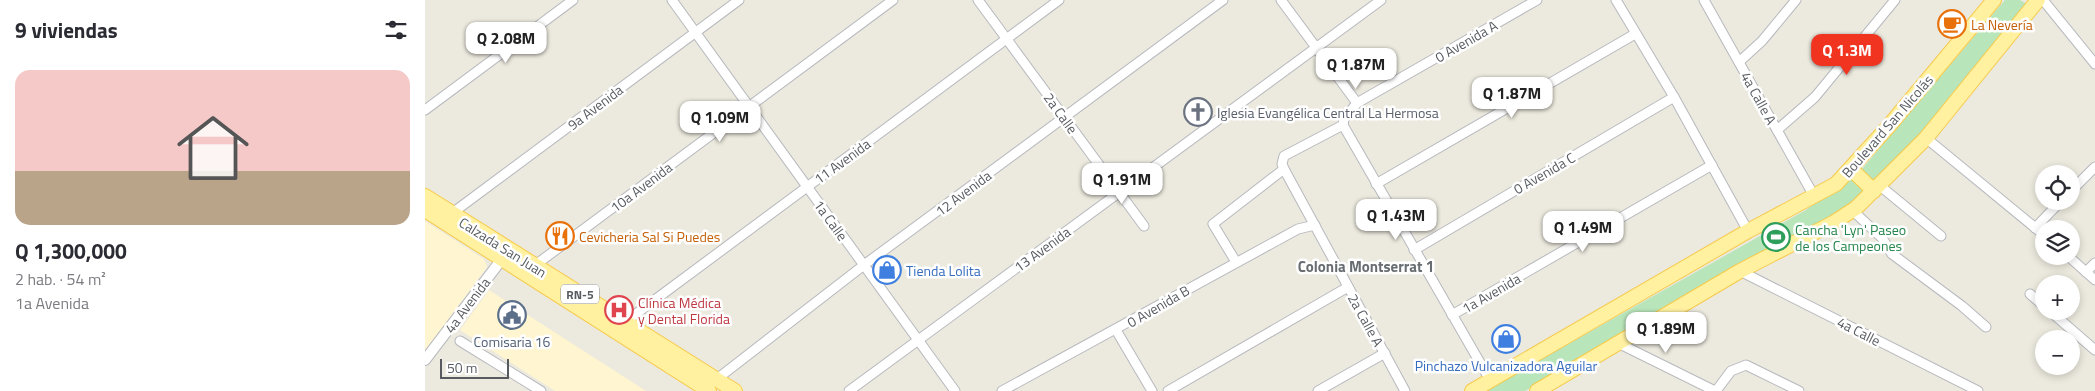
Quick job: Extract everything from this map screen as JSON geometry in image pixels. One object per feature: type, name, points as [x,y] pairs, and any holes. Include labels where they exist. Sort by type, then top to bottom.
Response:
[{"type":"main road","name":"Boulevard San Nicolás","points":[[1481,387],[1748,231],[1836,184],[1851,169],[1994,0]]},
{"type":"main road","points":[[1537,391],[1740,272],[1833,223],[1851,210],[1926,138],[2038,0]]},
{"type":"main road","points":[[1851,169],[1876,188]]},
{"type":"main road","name":"Calzada San Juan","points":[[425,196],[505,255]]},
{"type":"main road","name":"Calzada San Juan","points":[[425,210],[532,272],[708,391]]},
{"type":"main road","name":"Calzada San Juan","points":[[532,272],[556,280],[735,391]]},
{"type":"street","points":[[425,110],[573,0]]},
{"type":"street","name":"1a Calle","points":[[672,0],[955,391]]},
{"type":"street","name":"9a Avenida","points":[[451,214],[739,0]]},
{"type":"street","name":"10a Avenida","points":[[532,272],[749,106],[893,0]]},
{"type":"street","name":"2a Calle","points":[[978,0],[1145,226]]},
{"type":"street","name":"11 Avenida","points":[[625,322],[1059,0]]},
{"type":"street","name":"12 Avenida","points":[[708,391],[715,378],[1223,0]]},
{"type":"street","points":[[1281,0],[1357,103]]},
{"type":"street","name":"13 Avenida","points":[[849,391],[1381,0]]},
{"type":"street","name":"0 Avenida A","points":[[1343,125],[1344,118],[1357,103],[1537,0]]},
{"type":"street","points":[[1616,0],[1674,97],[1748,231]]},
{"type":"street","name":"4a Calle A","points":[[1704,0],[1814,196]]},
{"type":"street","points":[[1739,62],[1761,42],[1796,0]]},
{"type":"street","points":[[1777,130],[1815,97],[1895,0]]},
{"type":"street","points":[[2043,0],[2095,64]]},
{"type":"street","points":[[1376,184],[1635,34]]},
{"type":"street","name":"0 Avenida C","points":[[1414,250],[1674,97]]},
{"type":"street","points":[[1236,262],[1213,224],[1284,170],[1282,164],[1284,156],[1343,125],[1452,315],[1481,387]]},
{"type":"street","points":[[1926,138],[2035,228]]},
{"type":"street","name":"1a Avenida","points":[[1452,315],[1712,165]]},
{"type":"street","points":[[2080,182],[2095,167]]},
{"type":"street","name":"2a Calle A","points":[[1284,170],[1405,391]]},
{"type":"street","points":[[1876,188],[1941,236]]},
{"type":"street","points":[[1851,210],[1882,238],[1892,254],[1962,306],[1986,327]]},
{"type":"street","points":[[2043,220],[2052,210]]},
{"type":"street","name":"0 Avenida B","points":[[1002,391],[1298,229],[1315,225]]},
{"type":"street","name":"4a Avenida","points":[[425,360],[505,255]]},
{"type":"street","points":[[2086,272],[2095,263]]},
{"type":"street","points":[[2078,265],[2095,280]]},
{"type":"street","name":"4a Calle","points":[[1740,272],[1978,391]]},
{"type":"street","points":[[1168,391],[1348,286]]},
{"type":"street","points":[[2030,294],[2035,298]]},
{"type":"street","points":[[2060,320],[2095,350]]},
{"type":"street","points":[[1116,330],[1152,391]]},
{"type":"street","points":[[460,341],[541,391]]},
{"type":"street","points":[[1620,344],[1716,391],[1731,371],[1746,364],[1799,391]]},
{"type":"street","points":[[1319,391],[1385,353]]},
{"type":"shaded area","points":[[425,221],[484,259],[487,267],[425,351]]},
{"type":"shaded area","points":[[489,290],[646,391],[555,391],[460,330]]},
{"type":"green space","points":[[2005,0],[2020,0],[2027,4],[1942,111],[1875,182],[1862,169]]},
{"type":"green space","points":[[1851,176],[1864,192],[1839,212],[1525,391],[1485,391],[1806,210]]},
{"type":"place","name":"La Nevería","points":[[1952,24]]},
{"type":"place","name":"Iglesia Evangélica Central La Hermosa","points":[[1198,112]]},
{"type":"place","name":"Cevicheria Sal Si Puedes","points":[[560,236]]},
{"type":"place","name":"Cancha 'Lyn' Paseo de los Campeones","points":[[1776,237]]},
{"type":"place","name":"Tienda Lolita","points":[[887,270]]},
{"type":"place","name":"Clínica Médica y Dental Florida","points":[[619,310]]},
{"type":"place","name":"Comisaria 16","points":[[512,315]]},
{"type":"place","name":"Pinchazo Vulcanizadora Aguilar","points":[[1506,339]]},
{"type":"district","name":"Colonia Montserrat 1","points":[[1366,266]]}]
